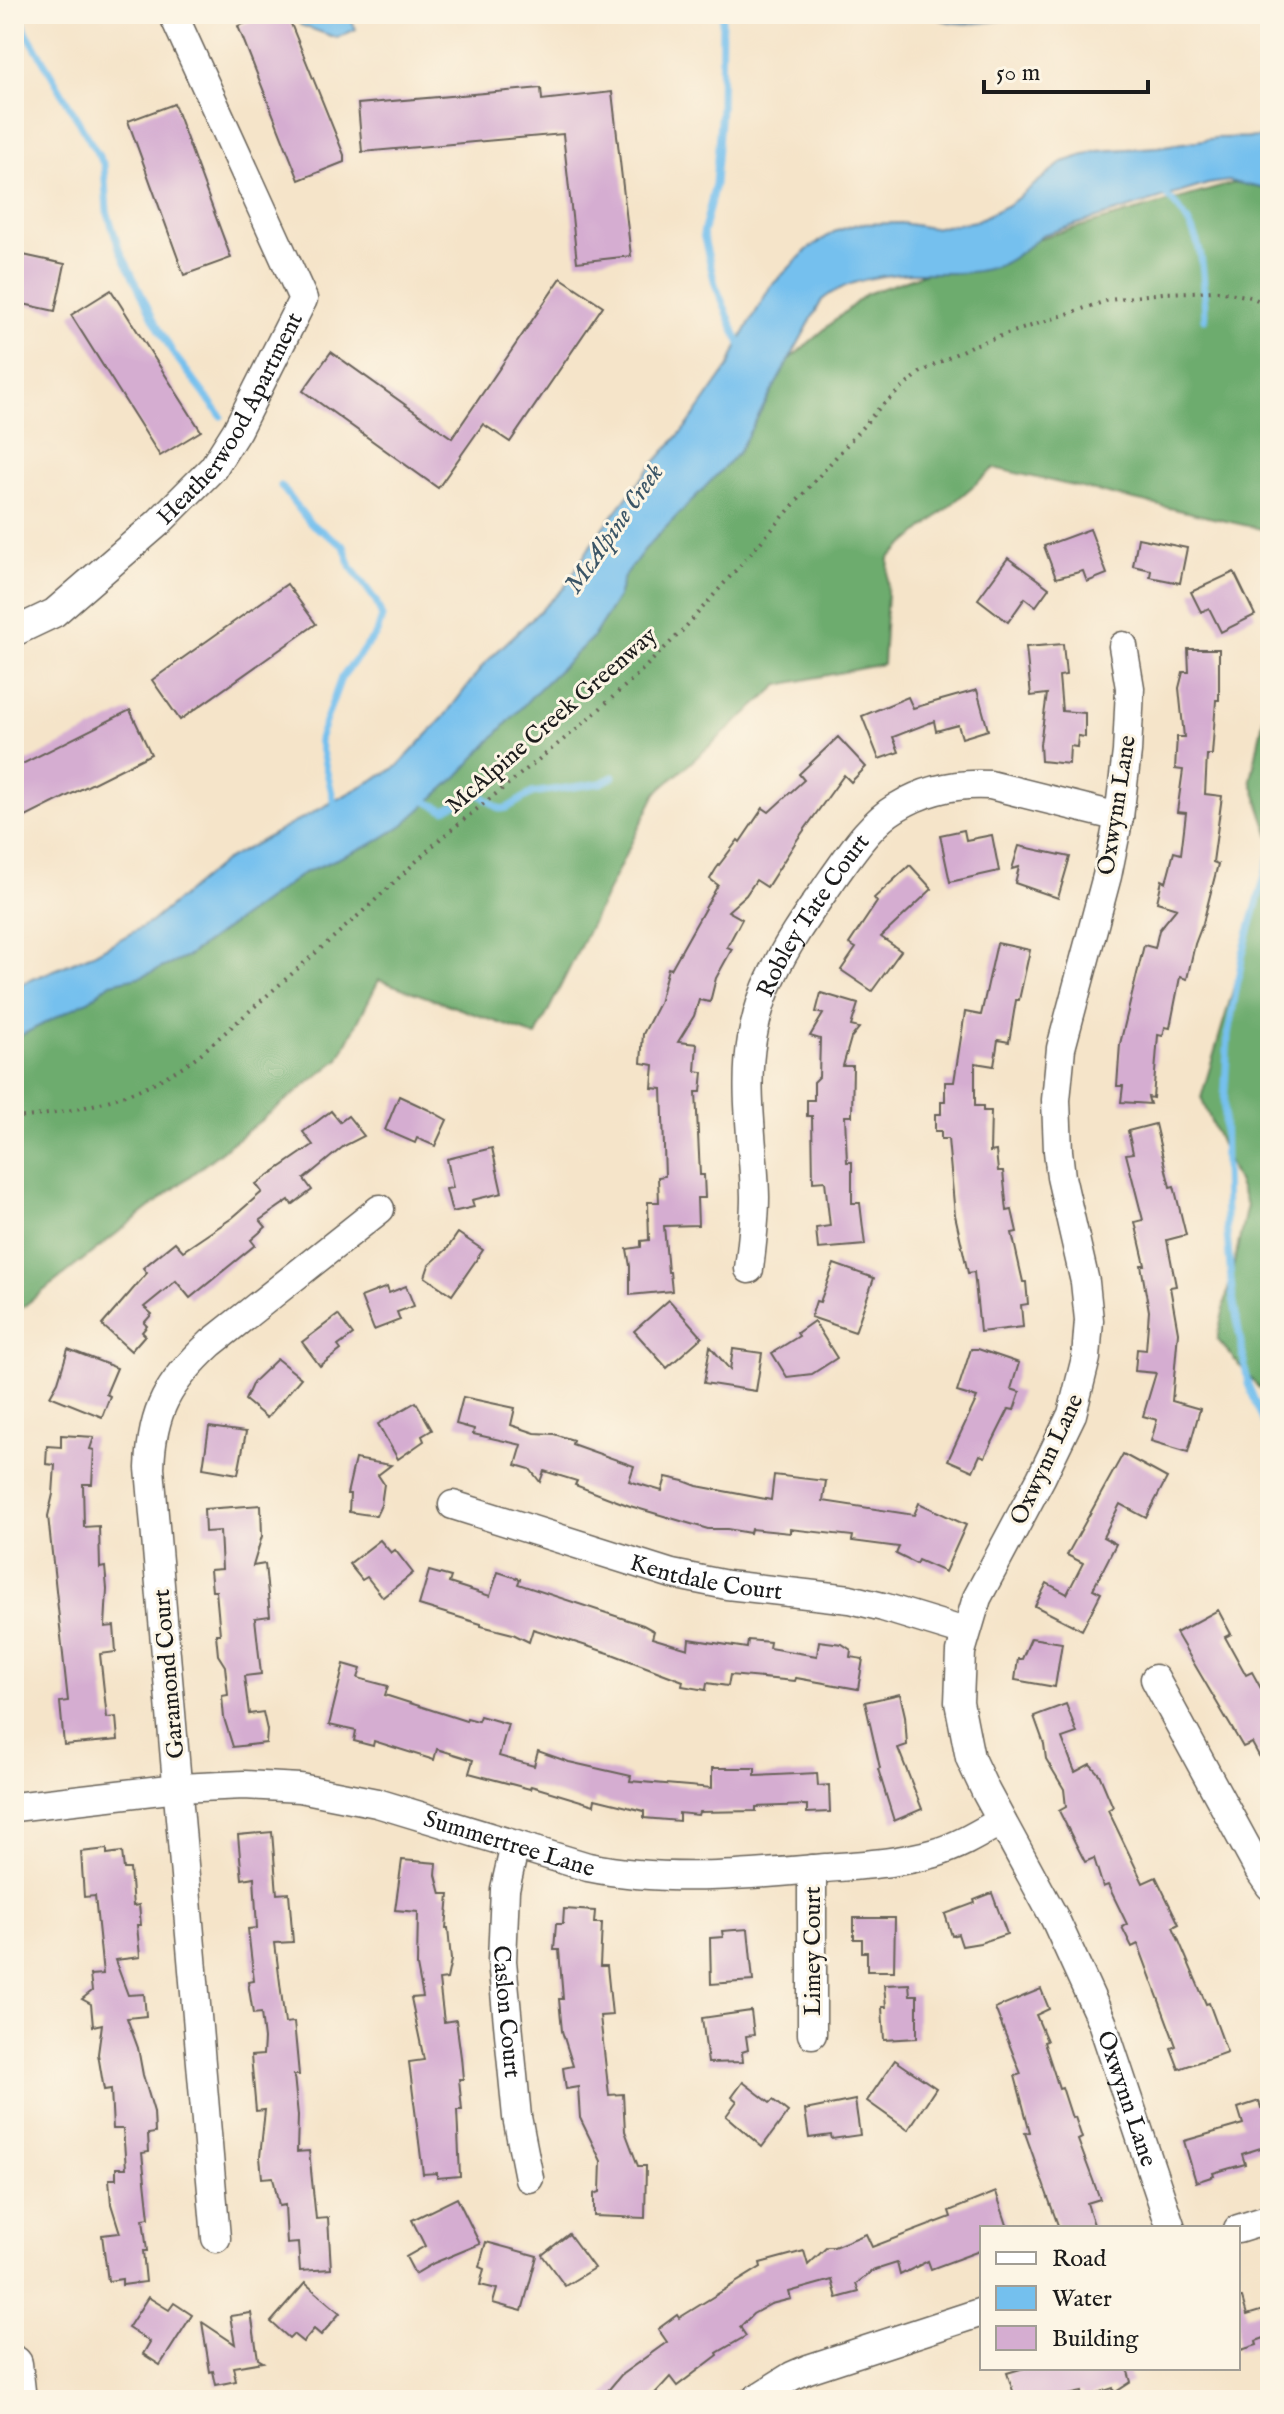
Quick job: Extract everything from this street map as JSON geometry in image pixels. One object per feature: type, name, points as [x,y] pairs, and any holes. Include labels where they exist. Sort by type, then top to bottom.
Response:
[{"type":"main road","points":[[14,2364],[18,2400]]},
{"type":"street","name":"Heatherwood Apartment","points":[[14,632],[54,613],[158,523],[213,468],[237,430],[303,299],[173,14]]},
{"type":"street","name":"Oxwynn Lane","points":[[1123,646],[1130,688],[1127,752],[1119,817],[1107,876],[1061,1048],[1056,1100],[1061,1177],[1085,1282],[1089,1320],[1086,1358],[1072,1414],[977,1598],[965,1632],[958,1683],[965,1739],[980,1781],[1088,1987],[1170,2226]]},
{"type":"street","name":"Robley Tate Court","points":[[749,1269],[755,1198],[749,1079],[752,1041],[761,1001],[771,976],[800,925],[872,827],[895,808],[923,794],[952,785],[971,784],[990,785],[1119,817]]},
{"type":"street","name":"Garamond Court","points":[[216,2238],[150,1468],[151,1438],[156,1418],[169,1391],[201,1352],[380,1209]]},
{"type":"street","name":"Kentdale Court","points":[[453,1505],[672,1574],[727,1585],[850,1599],[965,1632]]},
{"type":"street","points":[[1155,1679],[1270,1886]]},
{"type":"street","name":"Summertree Lane","points":[[14,1807],[178,1788],[244,1785],[312,1790],[377,1803],[588,1867],[616,1873],[698,1877],[896,1861],[936,1853],[972,1838],[1001,1821]]},
{"type":"street","name":"Caslon Court","points":[[515,1845],[505,1889],[502,1961],[517,2117],[529,2178]]},
{"type":"street","name":"Limey Court","points":[[812,1869],[812,2034]]},
{"type":"street","points":[[1240,2228],[1270,2219]]},
{"type":"street","points":[[754,2400],[808,2369],[980,2313]]},
{"type":"path","name":"McAlpine Creek Greenway","points":[[14,1118],[72,1110],[142,1090],[183,1067],[476,809],[584,723],[673,641],[881,406],[921,372],[971,346],[1109,300],[1218,291],[1251,297],[1270,306]]},
{"type":"green space","points":[[1270,173],[1270,531],[994,468],[889,558],[883,664],[779,685],[656,793],[536,1036],[379,980],[339,1059],[14,1314],[14,1018],[409,798],[724,415],[866,294],[969,258]]},
{"type":"green space","points":[[1270,686],[1270,837],[1251,780]]},
{"type":"green space","points":[[1270,865],[1270,1379],[1259,1388],[1217,1339],[1247,1205],[1201,1098]]},
{"type":"water","points":[[304,14],[342,14],[350,17],[356,29],[337,38],[300,25]]},
{"type":"water","points":[[932,14],[1035,14],[997,21],[953,23]]},
{"type":"water","name":"McAlpine Creek","points":[[1270,137],[1270,190],[1229,181],[1208,184],[1042,235],[1013,258],[993,268],[963,273],[883,276],[856,282],[822,300],[738,453],[645,549],[624,577],[618,597],[593,637],[533,695],[458,776],[403,825],[374,843],[304,873],[185,958],[143,976],[111,983],[90,1000],[14,1039],[14,987],[95,953],[151,922],[224,861],[397,767],[443,718],[485,663],[564,588],[596,537],[687,426],[729,366],[770,287],[807,250],[834,232],[857,224],[901,223],[932,228],[976,221],[1010,204],[1063,162],[1098,151],[1157,147],[1216,138]]},
{"type":"building","points":[[269,14],[287,14],[344,155],[344,162],[299,180],[238,26]]},
{"type":"building","points":[[541,88],[542,100],[612,92],[631,256],[577,262],[563,134],[362,152],[358,104]]},
{"type":"building","points":[[174,104],[231,258],[184,275],[128,121]]},
{"type":"building","points":[[14,253],[65,264],[55,311],[14,302]]},
{"type":"building","points":[[561,278],[603,306],[510,442],[483,424],[438,488],[303,391],[331,352],[452,438]]},
{"type":"building","points":[[111,290],[201,431],[160,456],[71,315]]},
{"type":"building","points":[[1090,529],[1107,574],[1087,582],[1083,571],[1056,578],[1044,546]]},
{"type":"building","points":[[1138,538],[1187,548],[1180,583],[1150,577],[1151,570],[1133,566]]},
{"type":"building","points":[[1008,558],[1049,588],[1036,606],[1025,598],[1008,622],[978,599]]},
{"type":"building","points":[[1234,572],[1255,615],[1221,632],[1209,608],[1201,612],[1191,592]]},
{"type":"building","points":[[287,584],[316,624],[180,720],[152,680]]},
{"type":"building","points":[[1063,644],[1066,675],[1059,676],[1062,711],[1085,713],[1085,737],[1078,736],[1077,747],[1070,746],[1069,764],[1041,761],[1040,744],[1047,694],[1031,696],[1026,647]]},
{"type":"building","points":[[1188,649],[1219,649],[1219,700],[1216,700],[1212,755],[1207,755],[1205,794],[1222,796],[1213,862],[1218,864],[1187,979],[1180,977],[1170,1028],[1165,1027],[1163,1036],[1158,1035],[1153,1098],[1148,1097],[1150,1104],[1121,1102],[1123,1086],[1117,1086],[1120,1044],[1144,945],[1155,948],[1159,930],[1177,908],[1157,902],[1174,852],[1181,854],[1186,813],[1177,812],[1183,770],[1175,769],[1177,737],[1184,737],[1179,688],[1183,672],[1189,672]]},
{"type":"building","points":[[977,690],[988,730],[962,738],[958,725],[936,731],[934,721],[893,737],[899,752],[879,759],[862,716],[908,697],[913,708]]},
{"type":"building","points":[[130,710],[151,754],[14,823],[14,768]]},
{"type":"building","points":[[838,737],[866,767],[851,782],[844,775],[767,887],[756,880],[746,895],[728,911],[742,919],[727,947],[732,949],[716,978],[710,1002],[699,1000],[694,1016],[678,1042],[697,1044],[695,1071],[703,1072],[701,1092],[696,1092],[700,1175],[704,1175],[705,1198],[697,1198],[698,1225],[664,1226],[672,1291],[630,1295],[627,1249],[641,1247],[641,1241],[649,1240],[648,1202],[659,1202],[658,1177],[665,1176],[662,1089],[652,1088],[654,1065],[641,1063],[643,1034],[659,1003],[668,968],[671,969],[718,885],[710,879],[716,869],[738,840],[740,842],[763,808],[769,812],[804,780],[799,774]]},
{"type":"building","points":[[964,830],[966,840],[992,835],[999,871],[950,882],[940,835]]},
{"type":"building","points":[[1019,846],[1070,857],[1058,898],[1015,883],[1019,867],[1012,869]]},
{"type":"building","points":[[910,865],[932,889],[881,937],[901,951],[872,991],[841,970],[856,948],[849,944],[877,902],[874,898]]},
{"type":"building","points":[[997,943],[1030,950],[1019,1000],[1016,1000],[1009,1042],[998,1040],[994,1066],[975,1063],[975,1106],[991,1111],[990,1152],[996,1151],[998,1171],[1003,1171],[1007,1211],[1012,1210],[1017,1232],[1012,1233],[1023,1282],[1026,1282],[1028,1304],[1021,1305],[1023,1327],[980,1332],[974,1272],[968,1273],[955,1215],[948,1139],[941,1139],[941,1131],[935,1131],[935,1114],[941,1114],[945,1082],[954,1082],[965,1012],[981,1015]]},
{"type":"building","points":[[821,993],[858,1004],[851,1026],[859,1028],[851,1038],[843,1066],[853,1066],[852,1116],[845,1116],[847,1162],[852,1162],[852,1203],[860,1203],[865,1245],[818,1249],[816,1228],[830,1226],[825,1181],[813,1182],[812,1116],[807,1116],[807,1100],[814,1100],[814,1082],[819,1077],[820,1039],[810,1036],[823,1014],[816,1012]]},
{"type":"building","points":[[399,1096],[447,1120],[435,1146],[417,1138],[415,1143],[385,1130]]},
{"type":"building","points":[[331,1111],[340,1122],[348,1116],[364,1136],[344,1146],[304,1179],[312,1190],[292,1205],[289,1200],[260,1220],[266,1227],[251,1240],[255,1245],[190,1298],[176,1281],[144,1307],[152,1314],[144,1323],[147,1326],[142,1332],[145,1335],[131,1351],[102,1325],[147,1273],[143,1268],[175,1242],[183,1251],[232,1218],[262,1192],[256,1184],[313,1145],[303,1132]]},
{"type":"building","points":[[1155,1124],[1170,1187],[1174,1186],[1186,1235],[1167,1240],[1176,1286],[1170,1287],[1178,1332],[1172,1401],[1200,1409],[1188,1452],[1151,1441],[1157,1420],[1143,1416],[1156,1373],[1135,1371],[1137,1349],[1146,1350],[1149,1311],[1141,1265],[1145,1265],[1135,1222],[1143,1220],[1126,1154],[1133,1153],[1128,1131]]},
{"type":"building","points":[[492,1148],[502,1193],[472,1200],[474,1207],[452,1212],[446,1189],[453,1188],[447,1159]]},
{"type":"building","points":[[458,1233],[483,1250],[452,1295],[425,1277],[429,1265],[447,1249]]},
{"type":"building","points":[[834,1264],[874,1278],[855,1332],[811,1317]]},
{"type":"building","points":[[406,1286],[414,1306],[397,1312],[400,1320],[374,1330],[361,1297],[387,1287],[389,1293]]},
{"type":"building","points":[[669,1300],[702,1337],[667,1368],[634,1331]]},
{"type":"building","points":[[338,1315],[353,1335],[338,1346],[341,1350],[320,1366],[302,1342]]},
{"type":"building","points":[[814,1321],[837,1358],[812,1374],[787,1377],[772,1353],[799,1336],[797,1333]]},
{"type":"building","points":[[710,1346],[730,1370],[733,1349],[762,1353],[756,1391],[704,1383]]},
{"type":"building","points":[[68,1349],[117,1368],[106,1394],[110,1396],[102,1417],[50,1396],[58,1382]]},
{"type":"building","points":[[971,1349],[1019,1363],[1011,1389],[1020,1392],[1014,1410],[1009,1409],[985,1457],[980,1455],[973,1471],[948,1460],[977,1398],[957,1392]]},
{"type":"building","points":[[277,1359],[301,1378],[267,1418],[245,1400],[253,1382]]},
{"type":"building","points":[[463,1397],[515,1408],[511,1425],[573,1440],[572,1444],[634,1466],[629,1481],[662,1491],[666,1477],[771,1500],[774,1475],[826,1481],[823,1501],[914,1515],[919,1503],[966,1525],[945,1572],[918,1560],[916,1564],[896,1554],[899,1547],[852,1541],[853,1536],[790,1529],[790,1533],[751,1529],[750,1533],[708,1529],[630,1506],[575,1485],[577,1481],[544,1471],[540,1482],[530,1469],[516,1465],[522,1445],[473,1434],[474,1429],[456,1424]]},
{"type":"building","points":[[416,1402],[432,1430],[422,1436],[424,1441],[398,1459],[378,1424]]},
{"type":"building","points":[[209,1427],[246,1432],[238,1474],[203,1468]]},
{"type":"building","points":[[61,1435],[94,1437],[90,1449],[94,1450],[92,1484],[83,1484],[84,1527],[99,1526],[100,1568],[105,1567],[107,1589],[105,1627],[114,1626],[116,1652],[100,1654],[107,1718],[116,1717],[118,1740],[64,1745],[60,1702],[68,1701],[48,1516],[55,1465],[46,1464],[47,1446],[61,1447]]},
{"type":"building","points":[[1123,1454],[1167,1478],[1146,1518],[1120,1504],[1103,1537],[1116,1544],[1093,1589],[1101,1593],[1082,1630],[1035,1606],[1047,1583],[1067,1594],[1083,1563],[1067,1555]]},
{"type":"building","points":[[355,1459],[391,1465],[378,1475],[384,1484],[376,1516],[349,1512],[350,1494],[347,1494]]},
{"type":"building","points":[[261,1505],[262,1536],[253,1566],[265,1564],[270,1616],[255,1618],[261,1674],[244,1676],[249,1714],[263,1712],[266,1743],[233,1747],[224,1718],[222,1696],[228,1695],[225,1666],[218,1655],[216,1634],[220,1634],[216,1591],[212,1591],[210,1570],[222,1569],[220,1531],[205,1532],[204,1509]]},
{"type":"building","points":[[380,1540],[391,1553],[395,1550],[413,1573],[383,1597],[367,1577],[362,1580],[349,1564]]},
{"type":"building","points":[[429,1571],[451,1577],[449,1583],[490,1596],[498,1572],[520,1579],[518,1584],[643,1625],[654,1631],[652,1638],[688,1649],[689,1639],[747,1648],[748,1640],[770,1642],[769,1648],[817,1656],[819,1641],[842,1644],[851,1650],[850,1657],[863,1659],[858,1689],[796,1678],[795,1681],[730,1675],[728,1686],[707,1683],[706,1690],[682,1686],[683,1681],[533,1629],[529,1642],[513,1634],[419,1605]]},
{"type":"building","points":[[1218,1610],[1231,1634],[1225,1637],[1246,1675],[1252,1672],[1270,1705],[1270,1776],[1252,1743],[1243,1747],[1176,1633]]},
{"type":"building","points":[[1031,1638],[1062,1643],[1055,1687],[1015,1680],[1018,1659],[1022,1659]]},
{"type":"building","points":[[344,1664],[361,1669],[358,1678],[388,1686],[385,1695],[466,1721],[467,1718],[478,1721],[480,1716],[508,1724],[499,1756],[534,1766],[538,1751],[569,1762],[631,1776],[630,1781],[712,1788],[712,1768],[755,1768],[755,1776],[817,1773],[818,1786],[829,1785],[830,1812],[807,1813],[807,1805],[756,1807],[756,1811],[699,1812],[698,1815],[679,1813],[679,1821],[644,1818],[644,1811],[595,1799],[594,1805],[531,1786],[530,1789],[469,1773],[473,1760],[437,1749],[434,1760],[374,1741],[373,1746],[354,1741],[356,1731],[329,1725]]},
{"type":"building","points":[[900,1694],[907,1745],[898,1748],[922,1809],[894,1821],[878,1769],[865,1702]]},
{"type":"building","points":[[1066,1704],[1077,1733],[1062,1738],[1075,1772],[1090,1764],[1099,1774],[1113,1807],[1108,1810],[1143,1883],[1156,1877],[1179,1924],[1173,1927],[1206,2004],[1209,2003],[1227,2052],[1179,2069],[1171,2048],[1176,2046],[1138,1944],[1132,1947],[1122,1927],[1127,1924],[1108,1885],[1103,1887],[1094,1858],[1085,1862],[1059,1811],[1066,1807],[1064,1789],[1046,1759],[1034,1716]]},
{"type":"building","points":[[272,1832],[277,1894],[289,1893],[293,1942],[275,1943],[285,2023],[294,2022],[299,2075],[294,2075],[298,2116],[297,2152],[309,2151],[316,2219],[328,2218],[331,2269],[300,2271],[298,2243],[287,2244],[285,2205],[279,2206],[273,2177],[262,2178],[260,2157],[265,2110],[256,2111],[251,2056],[263,2055],[264,2039],[261,2013],[253,2014],[248,1982],[254,1981],[248,1929],[257,1928],[254,1877],[242,1879],[238,1835]]},
{"type":"building","points":[[107,1849],[107,1854],[122,1852],[124,1869],[130,1869],[133,1906],[139,1905],[140,1957],[115,1960],[128,1995],[144,1994],[146,2016],[127,2018],[154,2112],[155,2133],[148,2134],[149,2152],[142,2153],[149,2218],[143,2219],[147,2251],[143,2251],[146,2282],[122,2285],[122,2279],[108,2281],[102,2235],[120,2233],[111,2204],[109,2179],[116,2179],[116,2168],[126,2168],[123,2129],[113,2129],[111,2089],[104,2090],[98,2054],[102,2024],[93,2026],[91,2004],[82,1999],[92,1991],[90,1975],[103,1974],[95,1896],[84,1897],[81,1852]]},
{"type":"building","points":[[402,1860],[437,1863],[436,1875],[441,1894],[449,1894],[446,1928],[451,1960],[447,1979],[439,1980],[444,2022],[456,2020],[461,2057],[463,2079],[459,2079],[462,2110],[457,2110],[460,2176],[437,2178],[437,2173],[423,2174],[409,2062],[424,2060],[411,1998],[423,1997],[417,1966],[418,1912],[395,1910]]},
{"type":"building","points":[[992,1893],[1007,1934],[962,1946],[958,1934],[952,1936],[945,1914]]},
{"type":"building","points":[[564,1909],[595,1911],[594,1923],[602,1923],[600,1966],[607,1966],[612,2015],[600,2016],[609,2095],[623,2094],[625,2131],[638,2166],[646,2166],[645,2218],[594,2216],[594,2194],[600,2192],[601,2161],[580,2118],[578,2087],[566,2089],[563,2068],[573,2066],[562,2031],[559,1950],[554,1950],[556,1924],[563,1924]]},
{"type":"building","points":[[854,1918],[895,1918],[894,1971],[867,1971],[867,1952],[862,1952],[862,1939],[854,1939]]},
{"type":"building","points":[[748,1929],[753,1981],[711,1984],[710,1938],[723,1937],[722,1931]]},
{"type":"building","points":[[909,1984],[910,1995],[917,1995],[917,2038],[884,2040],[884,1985]]},
{"type":"building","points":[[1041,1989],[1049,2009],[1036,2015],[1047,2041],[1044,2042],[1059,2088],[1062,2087],[1072,2118],[1075,2117],[1082,2138],[1078,2140],[1100,2199],[1087,2203],[1094,2226],[1058,2226],[1025,2133],[1030,2132],[1015,2076],[1021,2074],[995,2008]]},
{"type":"building","points":[[751,2011],[754,2035],[746,2036],[748,2050],[742,2052],[743,2062],[708,2063],[702,2018]]},
{"type":"building","points":[[895,2060],[936,2088],[908,2130],[867,2101]]},
{"type":"building","points":[[743,2082],[770,2103],[773,2100],[788,2112],[762,2147],[726,2116],[737,2101],[732,2097]]},
{"type":"building","points":[[855,2100],[860,2135],[809,2138],[805,2110]]},
{"type":"building","points":[[1259,2101],[1261,2108],[1270,2105],[1270,2145],[1242,2154],[1245,2164],[1213,2173],[1214,2176],[1196,2182],[1184,2141],[1243,2124],[1238,2108]]},
{"type":"building","points":[[996,2192],[1007,2226],[980,2226],[980,2251],[931,2269],[928,2261],[900,2275],[897,2263],[872,2271],[856,2284],[859,2292],[837,2298],[832,2280],[789,2292],[791,2299],[771,2304],[753,2314],[740,2327],[746,2336],[717,2353],[677,2386],[670,2377],[649,2400],[600,2400],[621,2375],[667,2342],[658,2329],[761,2267],[760,2263],[804,2251],[808,2265],[827,2247],[866,2234],[872,2247],[951,2217],[949,2211]]},
{"type":"building","points":[[457,2198],[480,2244],[415,2274],[406,2257],[425,2246],[412,2220]]},
{"type":"building","points":[[569,2234],[594,2268],[565,2286],[542,2255]]},
{"type":"building","points":[[486,2242],[537,2256],[522,2311],[493,2303],[497,2289],[480,2285],[484,2269],[479,2267]]},
{"type":"building","points":[[305,2283],[340,2313],[321,2335],[314,2329],[303,2342],[293,2334],[289,2338],[271,2322]]},
{"type":"building","points":[[148,2297],[169,2310],[174,2303],[192,2315],[160,2365],[143,2354],[150,2342],[128,2328]]},
{"type":"building","points":[[1240,2298],[1247,2315],[1270,2308],[1270,2336],[1256,2341],[1257,2345],[1240,2350]]},
{"type":"building","points":[[251,2313],[258,2359],[263,2362],[233,2367],[236,2381],[216,2385],[213,2371],[210,2372],[202,2322],[235,2344],[230,2316]]},
{"type":"building","points":[[1017,2370],[1128,2370],[1131,2382],[1114,2393],[1113,2388],[1083,2398],[1082,2392],[1046,2400],[1016,2400],[1007,2373]]},
{"type":"waterway","points":[[19,14],[104,165],[107,211],[119,248],[153,318],[173,353],[221,416]]},
{"type":"waterway","points":[[722,14],[721,108],[715,184],[703,234],[715,284],[742,349]]},
{"type":"waterway","points":[[1161,190],[1176,205],[1194,234],[1202,264],[1205,319]]},
{"type":"waterway","points":[[281,486],[310,523],[344,546],[351,567],[376,601],[382,617],[377,633],[341,678],[319,739],[336,810]]},
{"type":"waterway","points":[[421,799],[445,810],[478,793],[500,809],[532,793],[601,783],[613,777]]},
{"type":"waterway","points":[[1270,857],[1243,953],[1228,1034],[1224,1106],[1226,1222],[1232,1291],[1248,1384],[1270,1438]]}]
